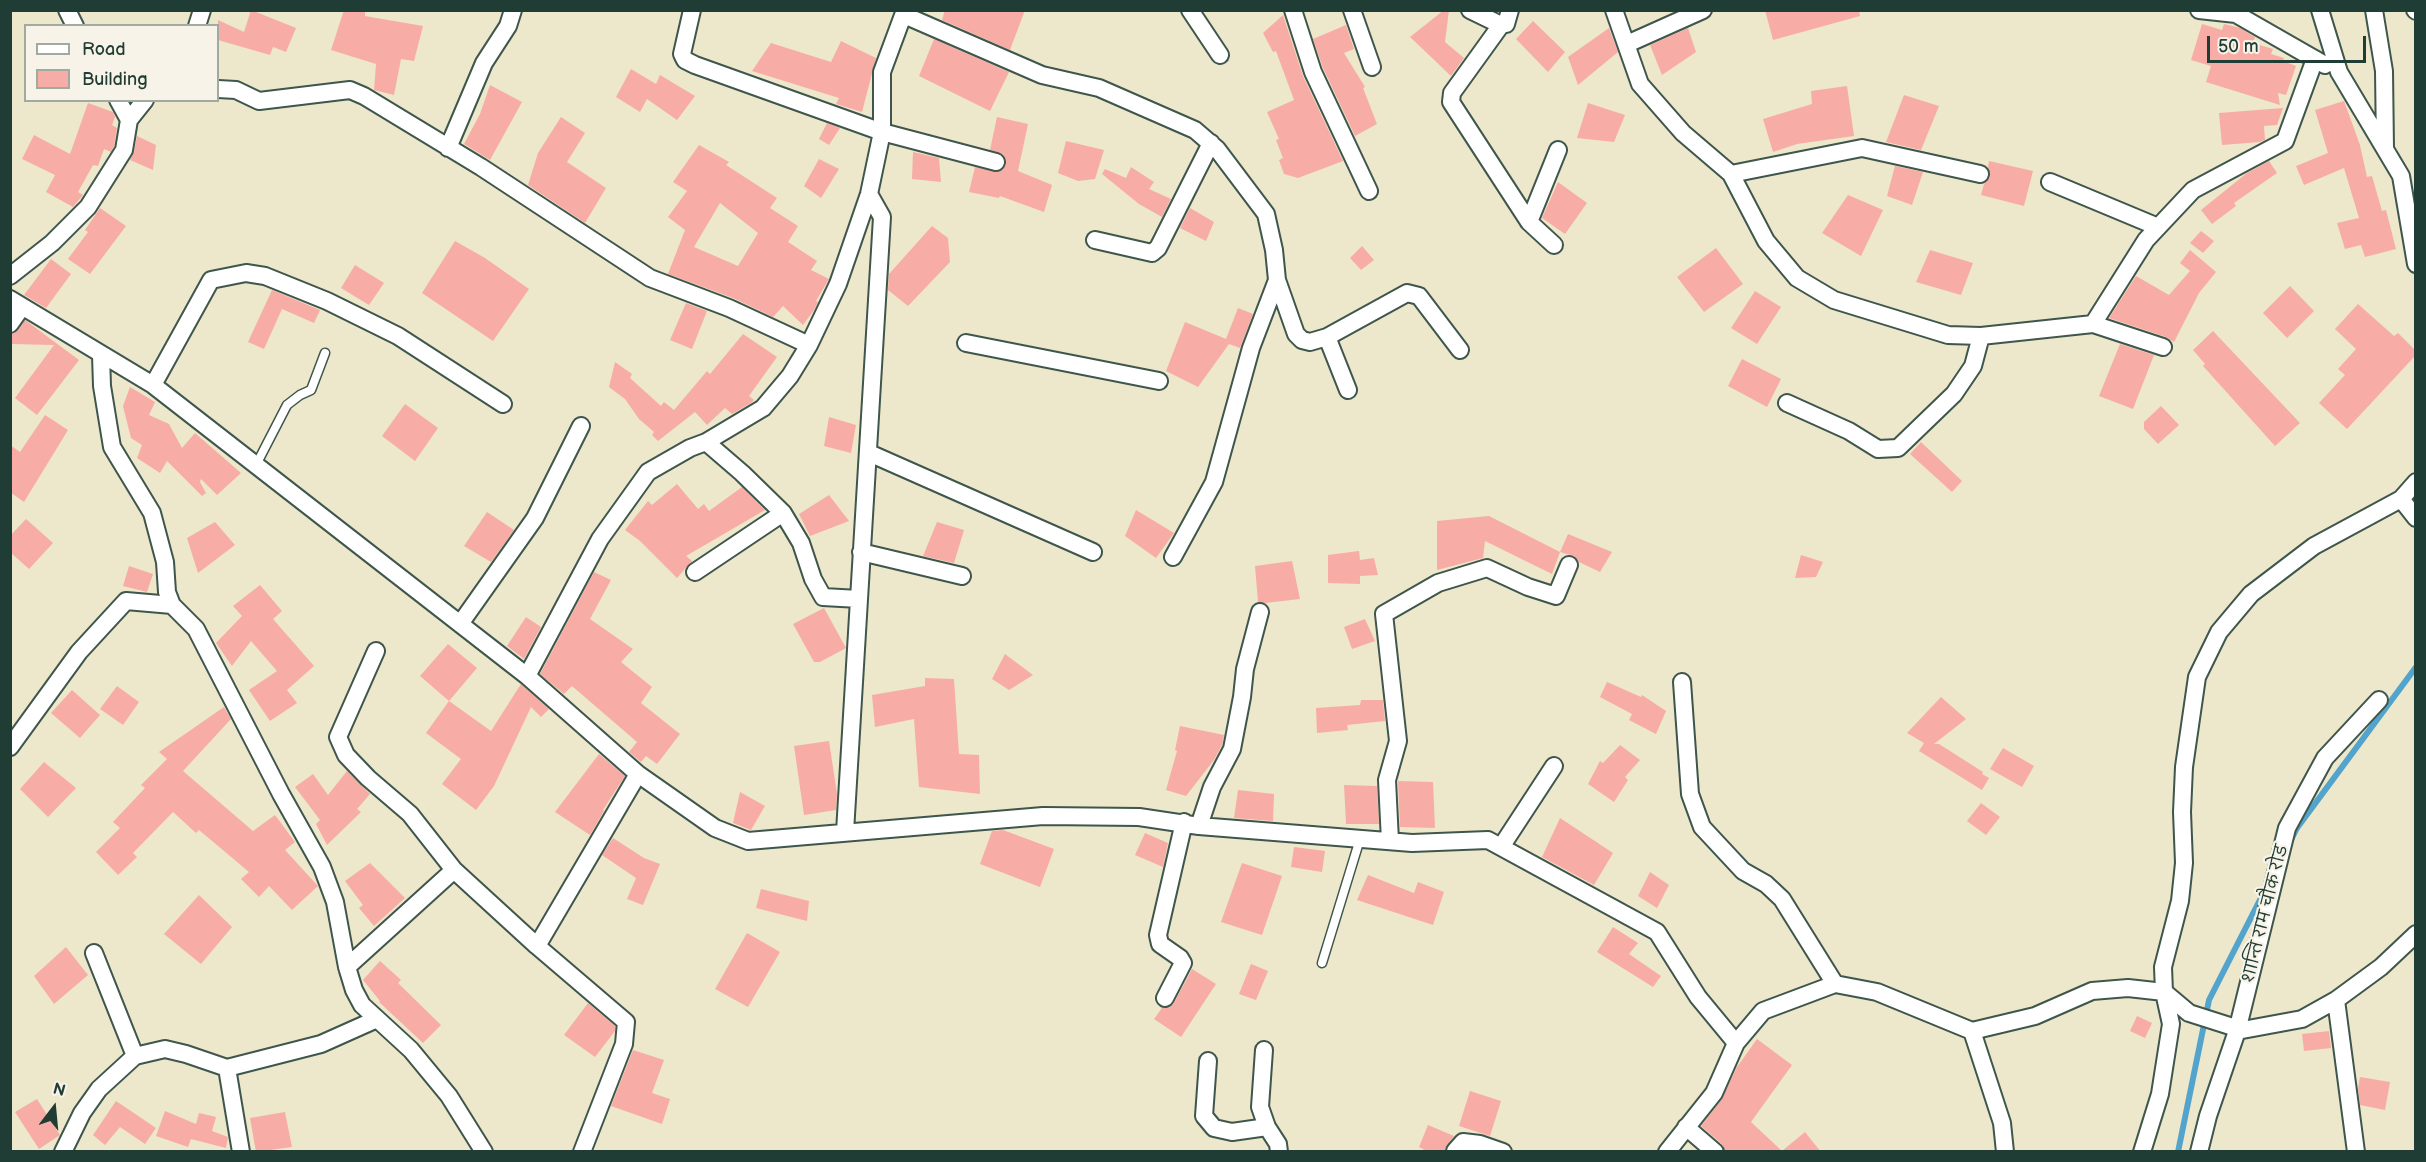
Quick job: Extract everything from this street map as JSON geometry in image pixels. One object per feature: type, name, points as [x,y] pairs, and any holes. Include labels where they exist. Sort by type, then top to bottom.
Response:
[{"type":"street","points":[[67,10],[74,24]]},
{"type":"street","points":[[448,148],[484,63],[508,26],[513,10]]},
{"type":"street","points":[[692,10],[682,54],[685,60],[882,132],[996,162]]},
{"type":"street","points":[[1190,10],[1221,56]]},
{"type":"street","points":[[1293,10],[1313,72],[1369,191]]},
{"type":"street","points":[[1352,10],[1372,67]]},
{"type":"street","points":[[1470,10],[1501,25]]},
{"type":"street","points":[[1510,10],[1506,24],[1501,25],[1452,93],[1451,102],[1529,222],[1554,245]]},
{"type":"street","points":[[1614,10],[1640,84],[1683,133],[1731,174],[1766,241],[1797,278],[1834,300],[1948,335],[1981,336],[2093,324],[2163,347]]},
{"type":"street","points":[[1627,44],[1703,10]]},
{"type":"street","points":[[2199,10],[2236,14],[2339,72]]},
{"type":"street","points":[[2320,10],[2339,72],[2401,176],[2415,264]]},
{"type":"street","points":[[2374,10],[2384,71],[2385,149]]},
{"type":"street","points":[[527,676],[600,539],[648,472],[690,448],[706,442],[763,408],[790,376],[809,345],[838,284],[869,194],[882,132],[882,72],[905,13],[1042,75],[1099,88],[1195,130],[1210,143],[1266,214],[1274,250],[1277,280],[1296,334],[1302,340],[1310,342],[1327,338],[1407,293],[1419,296],[1460,350]]},
{"type":"street","points":[[2093,324],[2146,240],[2193,190],[2285,141],[2315,59]]},
{"type":"street","points":[[219,89],[236,90],[259,101],[350,90],[364,96],[481,167],[650,278],[729,308],[809,345]]},
{"type":"street","points":[[119,102],[129,120]]},
{"type":"street","points":[[10,276],[52,243],[88,207],[124,150],[129,120],[144,102]]},
{"type":"street","points":[[1095,240],[1152,253],[1158,248],[1210,143]]},
{"type":"street","points":[[1731,174],[1862,147],[1980,174]]},
{"type":"street","points":[[1529,222],[1558,150]]},
{"type":"street","points":[[2050,182],[2158,227]]},
{"type":"street","points":[[845,832],[882,217],[869,194]]},
{"type":"street","points":[[153,385],[211,280],[246,273],[264,276],[327,301],[398,336],[503,404]]},
{"type":"street","points":[[1173,556],[1214,482],[1251,348],[1277,280]]},
{"type":"street","points":[[10,324],[16,303],[153,385],[527,676],[638,774],[715,828],[748,841],[1043,816],[1138,817],[1192,824],[1412,843],[1488,840],[1657,932],[1698,998],[1736,1043]]},
{"type":"street","points":[[1786,403],[1849,431],[1878,449],[1898,448],[1954,394],[1973,366],[1981,336]]},
{"type":"street","points":[[1327,338],[1347,390]]},
{"type":"street","points":[[966,343],[1159,381]]},
{"type":"street","points":[[101,355],[102,386],[112,447],[152,513],[165,562],[167,592],[172,605],[196,628],[281,794],[322,867],[335,902],[347,967],[354,990],[362,1005],[411,1050],[449,1096],[484,1152]]},
{"type":"street","points":[[460,624],[535,518],[581,426]]},
{"type":"street","points":[[706,442],[783,513],[801,543],[813,579],[823,597],[859,599]]},
{"type":"street","points":[[869,453],[1093,552]]},
{"type":"street","points":[[2142,1152],[2160,1094],[2171,1024],[2164,992],[2163,966],[2180,901],[2184,863],[2182,812],[2184,766],[2197,676],[2219,632],[2252,594],[2314,546],[2401,499],[2415,482]]},
{"type":"street","points":[[2401,499],[2415,518]]},
{"type":"street","points":[[695,572],[783,513]]},
{"type":"street","points":[[861,552],[962,576]]},
{"type":"street","points":[[1390,841],[1387,780],[1398,741],[1384,614],[1438,583],[1487,568],[1528,587],[1556,596],[1569,565]]},
{"type":"street","points":[[10,747],[79,652],[126,601],[172,605]]},
{"type":"street","points":[[1165,998],[1183,963],[1180,958],[1160,944],[1158,935],[1192,824],[1232,749],[1245,669],[1260,612]]},
{"type":"street","points":[[376,651],[338,737],[346,754],[368,778],[410,814],[454,870],[537,946],[626,1022],[624,1044],[582,1152]]},
{"type":"street","points":[[1682,682],[1690,794],[1702,827],[1743,871],[1766,885],[1782,899],[1835,984]]},
{"type":"street","name":"शान्ति राम चौक रोड","points":[[2199,1152],[2235,1029],[2287,828],[2325,758],[2379,700]]},
{"type":"street","points":[[1501,847],[1554,766]]},
{"type":"street","points":[[537,946],[638,774]]},
{"type":"street","points":[[347,967],[454,870]]},
{"type":"street","points":[[1667,1152],[1714,1093],[1736,1043],[1763,1011],[1835,984],[1877,992],[1972,1031],[2035,1016],[2092,991],[2128,988],[2164,992],[2189,1013],[2235,1029],[2302,1019],[2336,1000],[2381,967],[2415,934]]},
{"type":"street","points":[[93,953],[135,1056]]},
{"type":"street","points":[[2336,1000],[2356,1152]]},
{"type":"street","points":[[63,1152],[82,1113],[99,1089],[135,1056],[165,1049],[186,1053],[226,1068],[321,1044],[377,1019]]},
{"type":"street","points":[[1972,1031],[2002,1123],[2005,1152]]},
{"type":"street","points":[[1264,1050],[1260,1107],[1267,1127],[1278,1144],[1279,1152]]},
{"type":"street","points":[[1208,1061],[1204,1116],[1214,1128],[1232,1132],[1267,1127]]},
{"type":"street","points":[[226,1068],[241,1152]]},
{"type":"street","points":[[1686,1127],[1715,1152]]},
{"type":"street","points":[[1455,1151],[1463,1142],[1480,1144],[1503,1152]]},
{"type":"lane","points":[[256,465],[287,405],[311,390],[325,353]]},
{"type":"lane","points":[[1322,963],[1360,839]]},
{"type":"building","points":[[251,10],[296,28],[286,52],[273,47],[270,55],[219,40],[218,20],[244,32]]},
{"type":"building","points":[[344,10],[365,10],[365,16],[423,26],[414,61],[401,59],[394,95],[374,90],[376,64],[331,50]]},
{"type":"building","points":[[945,10],[1025,10],[1010,50],[942,20]]},
{"type":"building","points":[[1444,10],[1449,10],[1445,42],[1464,58],[1451,76],[1410,37]]},
{"type":"building","points":[[1765,10],[1859,10],[1860,16],[1773,40]]},
{"type":"building","points":[[1283,15],[1303,76],[1343,161],[1298,178],[1284,174],[1279,160],[1283,158],[1276,140],[1279,139],[1267,112],[1294,100],[1276,51],[1273,52],[1263,33]]},
{"type":"building","points":[[1533,21],[1565,52],[1548,72],[1516,39]]},
{"type":"building","points":[[2202,24],[2222,30],[2224,24],[2240,28],[2255,37],[2253,43],[2273,49],[2271,54],[2284,58],[2283,61],[2296,66],[2286,95],[2278,93],[2280,105],[2206,82],[2211,66],[2191,60]]},
{"type":"building","points":[[1346,25],[1354,49],[1344,53],[1365,87],[1363,88],[1377,124],[1355,136],[1323,68],[1313,39]]},
{"type":"building","points":[[1609,28],[1618,52],[1578,85],[1568,57]]},
{"type":"building","points":[[1688,28],[1696,52],[1662,75],[1650,45]]},
{"type":"building","points":[[934,39],[1009,72],[990,111],[919,76]]},
{"type":"building","points":[[841,41],[876,58],[862,112],[836,104],[839,98],[752,71],[771,43],[831,62]]},
{"type":"building","points":[[631,69],[656,84],[660,75],[695,96],[677,120],[647,99],[640,112],[616,97]]},
{"type":"building","points":[[490,85],[522,102],[490,160],[464,144],[480,114]]},
{"type":"building","points":[[1847,86],[1854,136],[1797,144],[1773,152],[1763,119],[1812,104],[1811,91]]},
{"type":"building","points":[[1904,95],[1939,106],[1921,150],[1886,142]]},
{"type":"building","points":[[2344,101],[2360,145],[2367,177],[2372,176],[2382,211],[2386,210],[2396,249],[2365,257],[2361,245],[2345,249],[2337,223],[2359,218],[2344,168],[2304,185],[2296,166],[2328,153],[2315,110]]},
{"type":"building","points":[[88,103],[113,112],[115,117],[112,125],[117,128],[111,152],[104,149],[98,166],[93,165],[78,192],[83,195],[73,207],[46,192],[55,175],[22,159],[34,135],[70,154]]},
{"type":"building","points":[[1588,103],[1625,115],[1614,142],[1577,138]]},
{"type":"building","points":[[2283,108],[2277,125],[2264,126],[2265,140],[2222,145],[2219,113]]},
{"type":"building","points":[[561,117],[585,133],[567,162],[606,188],[585,223],[528,185],[538,153]]},
{"type":"building","points":[[997,117],[1028,124],[1018,171],[1052,185],[1044,212],[1000,196],[999,198],[969,192],[975,167],[998,172],[1006,165],[1003,154],[990,150]]},
{"type":"building","points":[[827,123],[840,128],[829,145],[819,139]]},
{"type":"building","points":[[137,136],[156,145],[153,170],[130,160]]},
{"type":"building","points":[[1066,141],[1104,150],[1095,179],[1078,181],[1058,173]]},
{"type":"building","points":[[699,145],[729,162],[726,165],[777,198],[770,208],[798,226],[788,242],[817,261],[811,270],[829,279],[816,301],[818,302],[814,310],[803,325],[783,306],[773,317],[733,298],[668,274],[685,230],[668,217],[687,191],[673,182]],"holes":[[[720,203],[758,233],[738,266],[694,247]]]},
{"type":"building","points":[[913,152],[939,158],[941,182],[912,179]]},
{"type":"building","points":[[819,159],[839,169],[821,198],[804,186]]},
{"type":"building","points":[[1989,161],[2033,171],[2024,206],[1981,195],[1984,184],[1990,177]]},
{"type":"building","points":[[2269,161],[2277,173],[2234,203],[2236,206],[2212,224],[2201,210],[2247,173]]},
{"type":"building","points":[[1895,166],[1923,172],[1912,205],[1887,196]]},
{"type":"building","points":[[1131,167],[1154,182],[1149,189],[1171,199],[1162,217],[1139,204],[1102,174],[1105,169],[1126,178]]},
{"type":"building","points":[[1558,182],[1587,203],[1565,234],[1542,218]]},
{"type":"building","points":[[1848,195],[1883,210],[1861,256],[1822,233]]},
{"type":"building","points":[[100,208],[126,226],[90,274],[68,259],[88,232],[85,230]]},
{"type":"building","points":[[1190,208],[1214,222],[1206,241],[1180,228]]},
{"type":"building","points":[[932,226],[948,238],[950,262],[908,306],[888,290],[889,274]]},
{"type":"building","points":[[2201,231],[2214,241],[2203,253],[2190,243]]},
{"type":"building","points":[[455,241],[485,258],[529,289],[493,341],[422,293]]},
{"type":"building","points":[[1362,246],[1374,260],[1361,270],[1350,258]]},
{"type":"building","points":[[1716,248],[1743,284],[1704,312],[1677,277]]},
{"type":"building","points":[[1930,250],[1973,263],[1961,295],[1916,282]]},
{"type":"building","points":[[2190,250],[2216,272],[2199,293],[2174,342],[2166,337],[2109,318],[2136,276],[2169,295],[2190,271],[2180,263]]},
{"type":"building","points":[[51,259],[71,274],[46,308],[24,295]]},
{"type":"building","points":[[355,265],[384,283],[369,305],[341,288]]},
{"type":"building","points":[[2290,286],[2314,311],[2287,338],[2263,313]]},
{"type":"building","points":[[272,290],[320,310],[314,323],[282,309],[264,349],[248,342]]},
{"type":"building","points":[[1755,291],[1781,307],[1757,344],[1731,328]]},
{"type":"building","points":[[686,303],[707,311],[692,349],[670,340]]},
{"type":"building","points":[[2358,304],[2394,336],[2398,333],[2415,350],[2415,356],[2347,429],[2319,403],[2345,375],[2338,369],[2356,349],[2335,329]]},
{"type":"building","points":[[1238,308],[1253,314],[1240,348],[1229,344],[1198,387],[1166,371],[1185,322],[1226,339]]},
{"type":"building","points":[[25,320],[79,360],[37,415],[15,398],[54,345],[10,344],[10,334],[18,330]]},
{"type":"building","points":[[2213,331],[2300,423],[2275,446],[2203,366],[2205,364],[2193,350]]},
{"type":"building","points":[[743,334],[777,357],[749,396],[754,400],[751,403],[732,414],[725,408],[707,425],[695,412],[658,441],[652,435],[654,432],[639,419],[625,399],[609,387],[615,362],[632,374],[630,378],[661,406],[664,402],[674,410],[707,371],[710,374]]},
{"type":"building","points":[[2120,344],[2154,355],[2133,409],[2099,396]]},
{"type":"building","points":[[1742,359],[1781,379],[1767,407],[1728,386]]},
{"type":"building","points":[[130,387],[155,402],[149,415],[169,424],[182,448],[195,433],[241,473],[217,495],[201,479],[200,482],[206,493],[202,496],[167,461],[160,473],[137,458],[142,445],[131,438],[123,406]]},
{"type":"building","points":[[405,404],[438,428],[415,461],[382,436]]},
{"type":"building","points":[[2161,406],[2179,425],[2158,444],[2144,429],[2144,422]]},
{"type":"building","points":[[45,415],[68,430],[24,502],[10,492],[10,445],[20,452]]},
{"type":"building","points":[[829,417],[856,425],[851,453],[824,446]]},
{"type":"building","points":[[1921,442],[1962,481],[1952,492],[1910,454]]},
{"type":"building","points":[[677,484],[698,509],[704,504],[709,511],[742,487],[765,510],[686,556],[692,561],[677,578],[640,541],[625,530],[648,501],[652,505]]},
{"type":"building","points":[[829,495],[849,521],[810,536],[799,514]]},
{"type":"building","points":[[1136,510],[1174,533],[1156,558],[1125,536]]},
{"type":"building","points":[[487,512],[514,530],[491,562],[464,546]]},
{"type":"building","points":[[1489,516],[1560,552],[1552,574],[1485,541],[1483,558],[1437,570],[1437,521]]},
{"type":"building","points":[[26,519],[53,543],[29,569],[10,552],[10,536]]},
{"type":"building","points":[[215,522],[235,545],[198,573],[187,538]]},
{"type":"building","points":[[937,522],[964,530],[954,563],[923,556]]},
{"type":"building","points":[[1568,534],[1612,552],[1600,572],[1579,562],[1574,556],[1560,552]]},
{"type":"building","points":[[1359,551],[1360,560],[1374,558],[1378,575],[1360,576],[1360,584],[1328,583],[1328,555]]},
{"type":"building","points":[[1801,555],[1823,562],[1816,577],[1795,578]]},
{"type":"building","points":[[1292,561],[1300,599],[1258,602],[1255,566]]},
{"type":"building","points":[[129,566],[153,574],[147,592],[123,586]]},
{"type":"building","points":[[594,572],[611,580],[590,619],[633,649],[621,662],[652,687],[641,703],[680,734],[657,764],[646,756],[641,762],[629,752],[637,742],[572,686],[564,694],[540,674]]},
{"type":"building","points":[[260,585],[282,611],[273,619],[314,666],[287,690],[297,703],[270,721],[249,690],[277,671],[251,641],[232,666],[216,643],[242,616],[233,606]]},
{"type":"building","points":[[824,608],[846,648],[820,662],[814,662],[793,624]]},
{"type":"building","points":[[526,617],[541,627],[524,659],[507,646]]},
{"type":"building","points":[[1365,619],[1375,641],[1352,649],[1344,627]]},
{"type":"building","points":[[448,644],[477,668],[449,701],[420,676]]},
{"type":"building","points":[[1005,654],[1033,675],[1009,690],[992,679]]},
{"type":"building","points":[[925,678],[954,679],[959,754],[979,755],[980,794],[919,787],[914,719],[875,727],[872,695],[925,686]]},
{"type":"building","points":[[1607,682],[1641,697],[1642,695],[1666,711],[1656,734],[1629,720],[1632,714],[1600,697]]},
{"type":"building","points":[[521,684],[549,709],[541,717],[531,707],[494,786],[476,810],[442,784],[461,759],[426,733],[449,701],[491,731]]},
{"type":"building","points":[[117,686],[139,702],[123,725],[100,709]]},
{"type":"building","points":[[72,690],[100,715],[80,738],[51,713]]},
{"type":"building","points":[[1941,697],[1966,719],[1934,744],[1939,744],[1983,772],[1982,774],[1989,778],[1982,790],[1919,751],[1924,743],[1907,733]]},
{"type":"building","points":[[1361,700],[1383,700],[1385,721],[1347,725],[1348,730],[1317,733],[1316,708],[1360,705]]},
{"type":"building","points":[[224,707],[231,719],[183,771],[253,831],[275,815],[295,842],[285,850],[318,886],[292,910],[269,886],[259,897],[241,879],[249,872],[199,830],[196,833],[173,812],[133,853],[137,857],[118,875],[96,852],[120,828],[113,822],[145,788],[141,785],[167,759],[159,752]]},
{"type":"building","points":[[1180,726],[1224,735],[1222,745],[1214,760],[1186,796],[1166,790],[1177,751],[1175,750]]},
{"type":"building","points":[[829,741],[837,794],[836,810],[804,815],[794,746]]},
{"type":"building","points":[[1620,745],[1640,760],[1625,777],[1628,780],[1614,802],[1588,784],[1600,761],[1603,763]]},
{"type":"building","points":[[2003,748],[2034,766],[2022,787],[1990,769]]},
{"type":"building","points":[[599,754],[625,776],[590,835],[555,812]]},
{"type":"building","points":[[44,762],[76,788],[48,817],[20,789]]},
{"type":"building","points":[[347,771],[370,794],[357,809],[361,812],[327,845],[316,824],[320,820],[295,787],[313,774],[328,795]]},
{"type":"building","points":[[1398,781],[1433,782],[1435,828],[1400,827]]},
{"type":"building","points":[[1344,785],[1377,786],[1379,824],[1346,824]]},
{"type":"building","points":[[1238,790],[1274,794],[1273,821],[1234,818]]},
{"type":"building","points":[[740,792],[765,806],[751,830],[733,823]]},
{"type":"building","points":[[1981,803],[2000,817],[1986,835],[1967,821]]},
{"type":"building","points":[[1560,818],[1613,853],[1594,885],[1542,857]]},
{"type":"building","points":[[1003,830],[1054,849],[1040,887],[980,864],[992,831]]},
{"type":"building","points":[[1145,833],[1168,843],[1163,867],[1135,855]]},
{"type":"building","points":[[613,838],[644,858],[660,864],[643,905],[627,899],[636,878],[602,855]]},
{"type":"building","points":[[1294,847],[1325,851],[1322,872],[1291,867]]},
{"type":"building","points":[[370,863],[405,898],[374,926],[359,908],[363,905],[345,881]]},
{"type":"building","points":[[1242,863],[1282,876],[1262,935],[1221,922]]},
{"type":"building","points":[[1650,872],[1669,885],[1657,908],[1638,896]]},
{"type":"building","points":[[1368,875],[1414,893],[1418,882],[1444,892],[1433,925],[1357,900]]},
{"type":"building","points":[[761,889],[809,901],[807,921],[756,908]]},
{"type":"building","points":[[199,895],[232,927],[201,964],[164,934]]},
{"type":"building","points":[[1613,927],[1638,943],[1629,954],[1661,976],[1653,987],[1597,952]]},
{"type":"building","points":[[747,933],[780,952],[748,1007],[715,989]]},
{"type":"building","points":[[66,947],[88,975],[54,1004],[34,976]]},
{"type":"building","points":[[380,961],[401,980],[398,983],[441,1025],[423,1043],[379,1002],[363,980]]},
{"type":"building","points":[[1251,964],[1268,971],[1256,1000],[1239,994]]},
{"type":"building","points":[[1192,969],[1216,984],[1181,1037],[1154,1019],[1162,1008],[1170,1007],[1174,1003]]},
{"type":"building","points":[[588,1003],[615,1026],[615,1031],[595,1057],[564,1035]]},
{"type":"building","points":[[2137,1016],[2152,1023],[2145,1038],[2130,1031]]},
{"type":"building","points":[[2329,1031],[2331,1048],[2304,1051],[2302,1034]]},
{"type":"building","points":[[1757,1039],[1792,1065],[1751,1122],[1782,1151],[1805,1132],[1821,1152],[1725,1152],[1722,1144],[1701,1126],[1722,1099],[1737,1067]]},
{"type":"building","points":[[633,1050],[664,1060],[652,1093],[670,1099],[662,1124],[611,1106]]},
{"type":"building","points":[[2360,1077],[2390,1082],[2385,1110],[2360,1105],[2358,1088]]},
{"type":"building","points":[[1470,1091],[1501,1101],[1490,1136],[1459,1126]]},
{"type":"building","points":[[37,1099],[60,1135],[39,1149],[15,1112]]},
{"type":"building","points":[[116,1101],[156,1128],[145,1144],[120,1127],[105,1145],[93,1135]]},
{"type":"building","points":[[165,1111],[196,1124],[199,1113],[216,1117],[212,1131],[228,1137],[226,1148],[191,1139],[188,1147],[156,1136]]},
{"type":"building","points":[[285,1112],[292,1147],[256,1152],[250,1118]]},
{"type":"building","points":[[1428,1125],[1454,1136],[1445,1152],[1428,1152],[1419,1147]]},
{"type":"waterway","points":[[2290,842],[2297,828],[2416,667]]},
{"type":"waterway","points":[[2178,1152],[2209,1000],[2265,890]]}]
